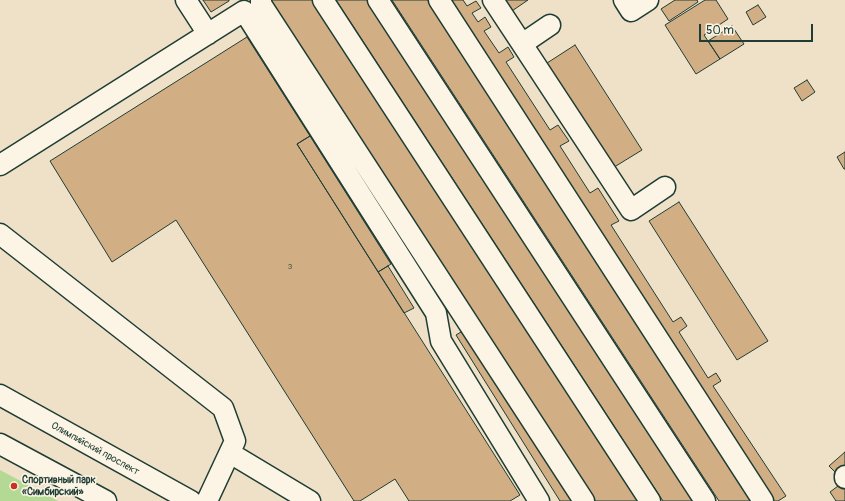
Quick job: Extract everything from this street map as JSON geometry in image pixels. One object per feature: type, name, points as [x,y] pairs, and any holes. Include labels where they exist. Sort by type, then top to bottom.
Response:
[{"type":"street","points":[[186,0],[208,34]]},
{"type":"street","points":[[261,0],[261,4],[584,501]]},
{"type":"street","points":[[322,0],[650,501]]},
{"type":"street","points":[[378,0],[705,501]]},
{"type":"street","points":[[439,0],[763,501]]},
{"type":"street","points":[[493,0],[631,210],[665,187]]},
{"type":"street","points":[[624,0],[630,11],[648,0]]},
{"type":"street","points":[[0,165],[244,12],[436,313],[440,341],[539,501]]},
{"type":"street","points":[[522,44],[550,25]]},
{"type":"street","points":[[0,234],[223,408],[235,441],[207,501]]},
{"type":"street","name":"Олимпийский проспект","points":[[0,395],[191,501]]},
{"type":"street","points":[[0,444],[106,501]]},
{"type":"street","points":[[230,453],[310,501]]},
{"type":"green space","name":"Спортивный парк «Симбирский»","points":[[0,470],[58,501],[0,501]]},
{"type":"building","points":[[203,0],[229,0],[229,1],[211,12]]},
{"type":"building","points":[[271,0],[313,0],[641,501],[595,501]]},
{"type":"building","points":[[336,0],[370,0],[698,501],[663,501]]},
{"type":"building","points":[[392,0],[428,0],[753,501],[719,501]]},
{"type":"building","points":[[447,0],[463,0],[467,6],[476,1],[481,8],[472,13],[478,22],[485,17],[491,27],[484,31],[499,53],[508,47],[514,57],[506,62],[550,130],[558,125],[569,141],[560,146],[590,193],[598,188],[619,221],[611,225],[673,322],[681,317],[687,326],[679,332],[708,378],[716,373],[721,381],[713,386],[786,496],[778,501],[771,501]]},
{"type":"building","points":[[501,0],[528,0],[509,13]]},
{"type":"building","points":[[675,0],[697,0],[698,2],[669,21],[661,9]]},
{"type":"building","points":[[705,0],[716,0],[728,19],[704,35],[720,59],[696,74],[665,25]]},
{"type":"building","points":[[758,5],[766,17],[753,25],[746,12]]},
{"type":"building","points":[[732,26],[744,44],[720,59],[708,41]]},
{"type":"building","points":[[247,37],[310,136],[297,144],[520,495],[510,501],[409,501],[395,479],[360,501],[354,501],[176,220],[112,262],[50,161]]},
{"type":"building","points":[[575,45],[642,150],[611,169],[544,65]]},
{"type":"building","points":[[807,80],[815,92],[802,101],[794,88]]},
{"type":"building","points":[[310,136],[391,264],[378,272],[297,144]]},
{"type":"building","points":[[845,152],[845,169],[844,169],[837,157]]},
{"type":"building","points":[[679,202],[768,341],[737,360],[649,221]]},
{"type":"building","points":[[388,266],[414,308],[404,313],[378,272]]},
{"type":"building","points":[[469,327],[579,501],[560,501],[456,335]]},
{"type":"building","points":[[845,452],[845,470],[839,476],[829,466]]},
{"type":"building","points":[[842,483],[845,488],[845,501],[836,501],[830,492]]},
{"type":"place","name":"Спортивный парк «Симбирский»","points":[[14,486]]}]
